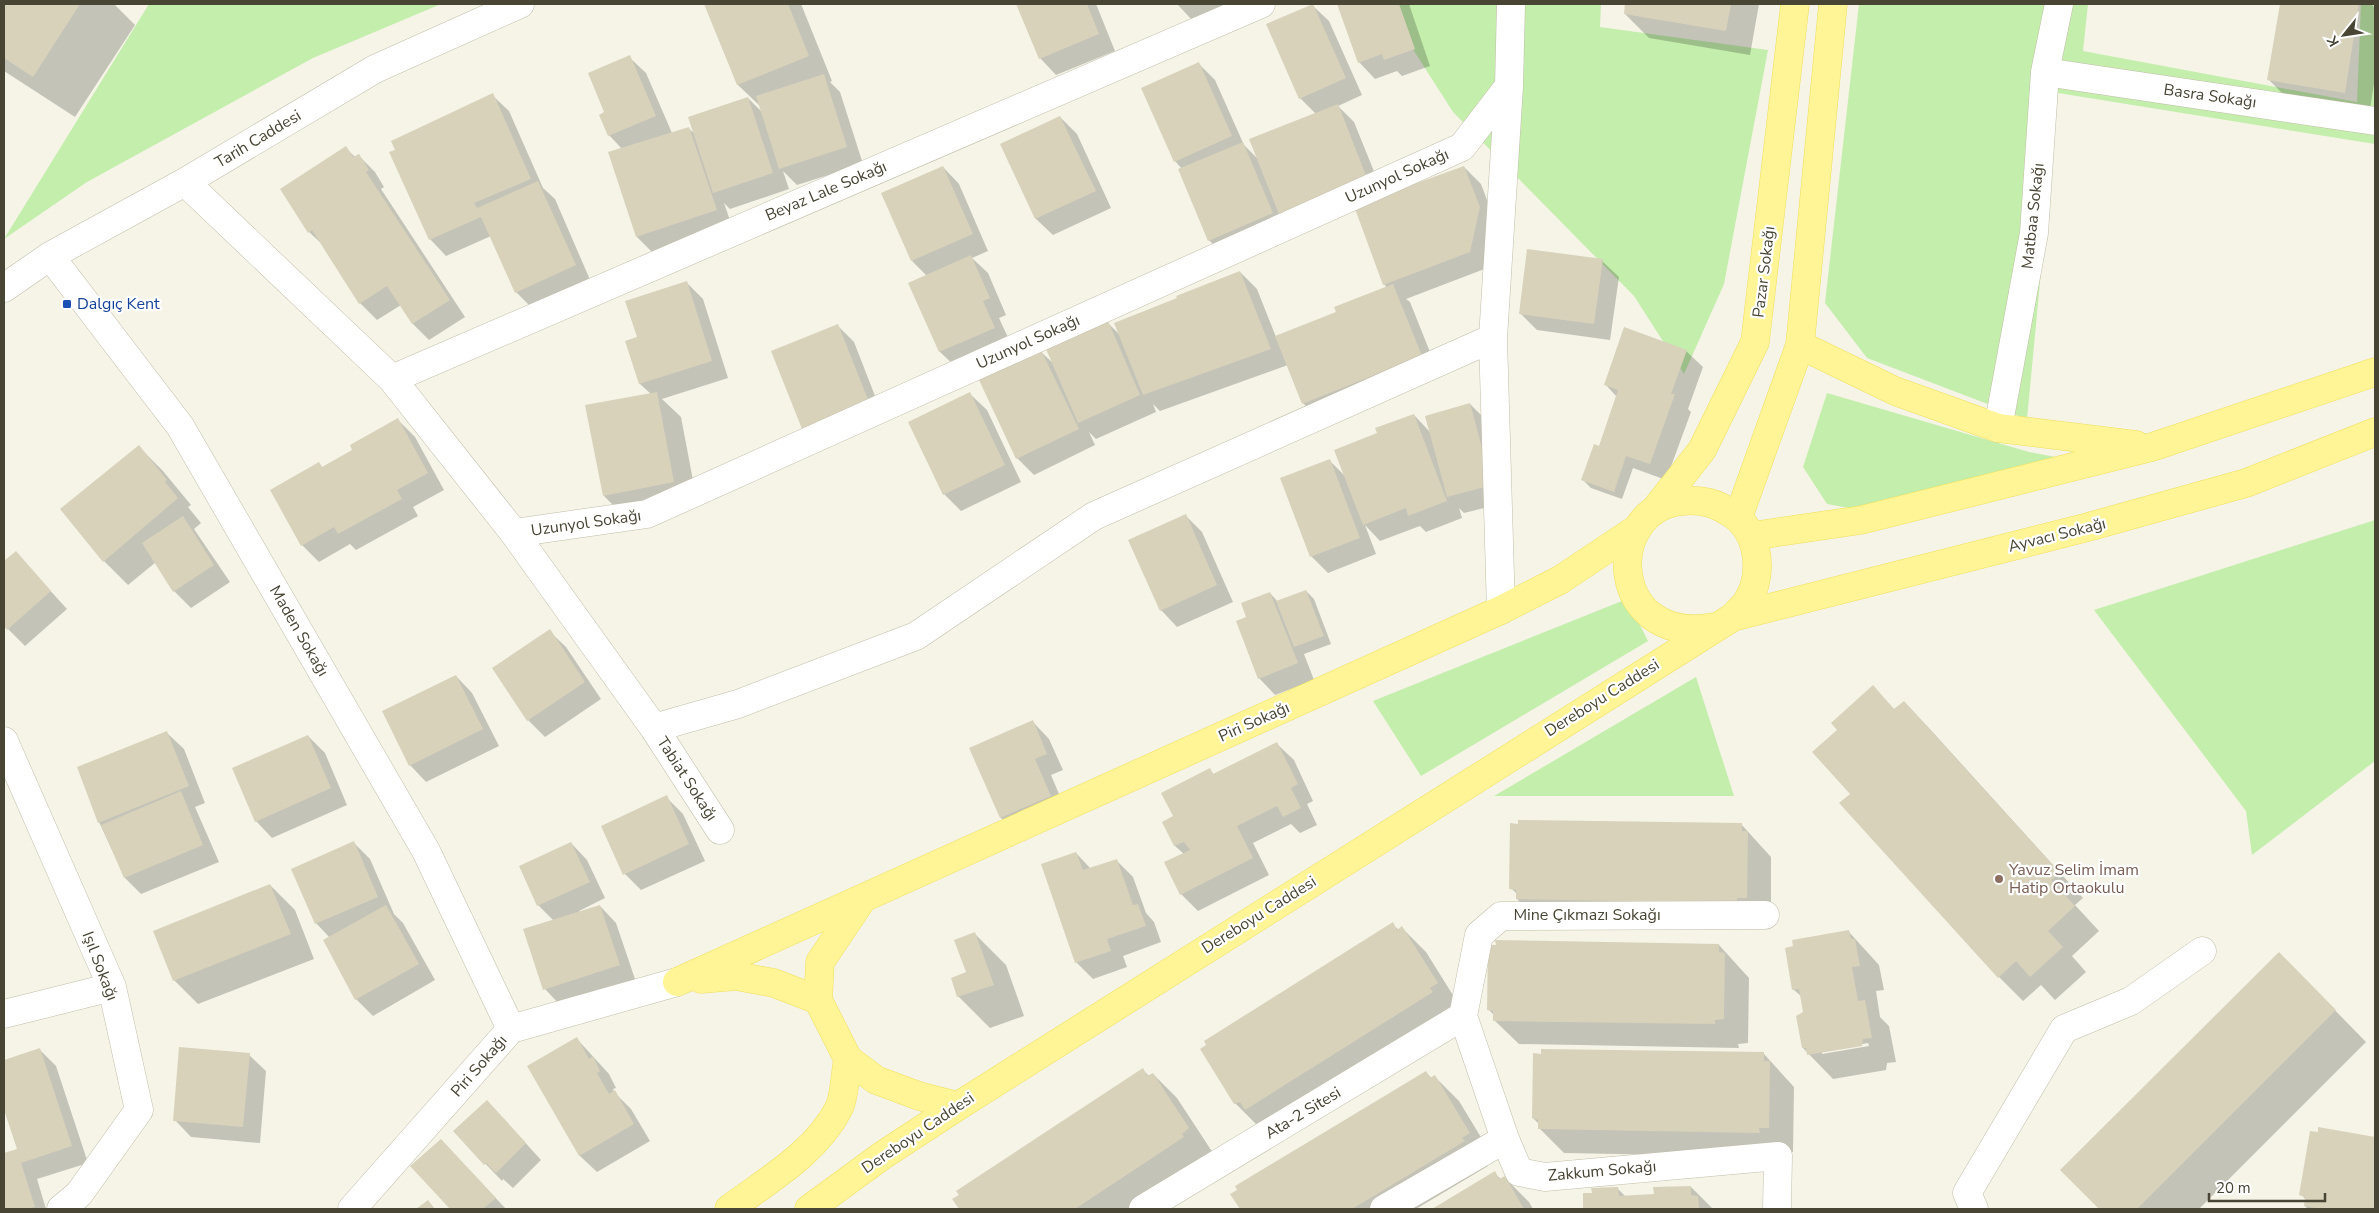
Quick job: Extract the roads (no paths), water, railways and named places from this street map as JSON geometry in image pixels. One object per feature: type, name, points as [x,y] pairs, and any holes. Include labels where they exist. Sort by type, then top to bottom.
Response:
[{"type":"main road","name":"Pazar Sokağı","points":[[1646,520],[1702,450],[1755,342],[1795,4]]},
{"type":"main road","points":[[1745,527],[1800,345],[1833,4]]},
{"type":"main road","points":[[1800,345],[1895,391],[1998,428],[2152,447]]},
{"type":"main road","points":[[1724,622],[1694,631],[1673,628],[1655,619],[1640,605],[1630,587],[1627,567],[1629,546],[1646,520],[1674,502],[1697,500],[1719,505],[1745,527],[1861,520],[2152,447],[2375,372]]},
{"type":"main road","name":"Ayvacı Sokağı","points":[[1724,622],[2246,484],[2375,432]]},
{"type":"main road","name":"Piri Sokağı","points":[[677,982],[1501,610],[1560,580],[1646,520]]},
{"type":"main road","name":"Dereboyu Caddesi","points":[[810,1209],[883,1156],[958,1106],[1724,622],[1748,600],[1756,580],[1758,558],[1745,527]]},
{"type":"main road","points":[[862,900],[820,962],[818,1000],[848,1059],[876,1080],[919,1096],[958,1106]]},
{"type":"main road","points":[[677,982],[736,976],[774,983],[818,1000]]},
{"type":"main road","points":[[729,1209],[802,1155],[822,1131],[840,1107],[848,1059]]},
{"type":"street","name":"Tarih Caddesi","points":[[4,288],[50,256],[185,182],[375,69],[520,4]]},
{"type":"street","name":"Beyaz Lale Sokağı","points":[[392,379],[1261,4]]},
{"type":"street","points":[[1501,610],[1493,338],[1509,86],[1511,4]]},
{"type":"street","name":"Matbaa Sokağı","points":[[1998,428],[2034,233],[2045,72],[2059,4]]},
{"type":"street","name":"Basra Sokağı","points":[[2045,72],[2375,121]]},
{"type":"street","name":"Uzunyol Sokağı","points":[[514,533],[646,514],[656,510],[1462,146],[1509,86]]},
{"type":"street","name":"Tabiat Sokağı","points":[[185,182],[392,379],[514,533],[654,728],[720,830]]},
{"type":"street","name":"Maden Sokağı","points":[[50,256],[180,426],[426,851],[511,1029]]},
{"type":"street","points":[[654,728],[738,704],[916,636],[1094,516],[1493,338]]},
{"type":"street","name":"Işıl Sokağı","points":[[5,744],[112,987],[139,1110],[79,1194],[61,1209]]},
{"type":"street","name":"Mine Çıkmazı Sokağı","points":[[1463,1016],[1479,935],[1501,916],[1765,915]]},
{"type":"street","points":[[1974,1209],[1967,1193],[2064,1029],[2131,1001],[2202,951]]},
{"type":"street","name":"Piri Sokağı","points":[[352,1209],[511,1029],[677,982]]},
{"type":"street","points":[[4,1014],[112,987]]},
{"type":"street","points":[[1384,1209],[1506,1139],[1463,1016]]},
{"type":"street","name":"Ata-2 Sitesi","points":[[1143,1209],[1463,1016]]},
{"type":"street","name":"Zakkum Sokağı","points":[[1506,1139],[1519,1172],[1545,1177],[1778,1156],[1777,1209]]},
{"type":"place","name":"Dalgıç Kent","points":[[67,304]]},
{"type":"place","name":"Yavuz Selim İmam Hatip Ortaokulu","points":[[1999,879]]}]
